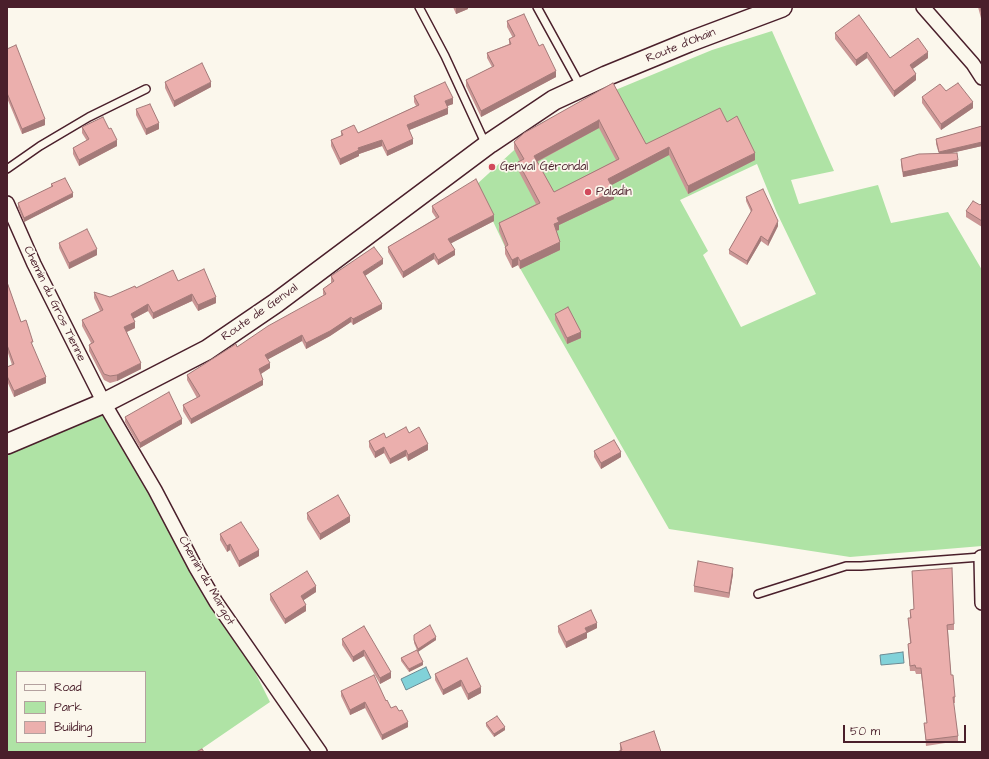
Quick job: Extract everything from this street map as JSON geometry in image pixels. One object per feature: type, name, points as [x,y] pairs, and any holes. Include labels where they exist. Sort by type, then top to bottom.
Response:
[{"type":"main road","name":"Route d'Ohain","points":[[488,144],[554,100],[581,87],[689,42],[782,7]]},
{"type":"main road","name":"Route de Genval","points":[[7,444],[104,403],[207,350],[241,328],[488,144]]},
{"type":"street","points":[[923,7],[973,64],[982,78]]},
{"type":"street","name":"Chemin du Gros Tienne","points":[[7,203],[34,264],[104,403]]},
{"type":"street","name":"Chemin du Margot","points":[[104,403],[155,490],[216,602],[320,752]]},
{"type":"street","points":[[981,557],[982,603]]},
{"type":"lane","points":[[418,7],[445,56],[488,144]]},
{"type":"lane","points":[[537,7],[581,87]]},
{"type":"lane","points":[[7,169],[40,146],[88,117],[146,90]]},
{"type":"lane","points":[[758,594],[846,566],[981,557]]},
{"type":"green space","points":[[772,31],[834,171],[791,180],[799,204],[878,185],[891,223],[948,212],[982,270],[982,546],[850,557],[669,529],[521,270],[510,248],[506,249],[476,185],[524,141],[613,91],[712,50]],"holes":[[[757,164],[777,213],[816,294],[741,327],[703,255],[708,251],[680,200]]]},
{"type":"green space","points":[[108,408],[225,612],[270,702],[197,752],[7,752],[7,453]]},
{"type":"water","points":[[903,652],[904,663],[881,665],[880,655]]},
{"type":"water","points":[[426,667],[431,678],[406,690],[401,679]]},
{"type":"building","points":[[524,14],[539,46],[543,44],[556,71],[481,111],[466,80],[494,66],[487,53],[511,44],[509,39],[515,36],[507,21]]},
{"type":"building","points":[[859,15],[890,58],[918,38],[928,52],[910,65],[916,74],[894,91],[867,52],[856,60],[835,33]]},
{"type":"building","points":[[16,45],[45,119],[22,129],[7,93],[7,49]]},
{"type":"building","points":[[202,63],[211,82],[174,101],[165,82]]},
{"type":"building","points":[[445,82],[453,98],[445,101],[448,108],[407,125],[413,139],[387,151],[382,140],[358,148],[359,150],[340,159],[331,140],[343,135],[341,131],[354,125],[358,133],[419,105],[414,96]]},
{"type":"building","points":[[613,83],[646,144],[720,108],[727,122],[737,116],[755,153],[688,186],[669,147],[608,179],[614,191],[557,218],[559,222],[554,224],[560,242],[520,261],[518,257],[512,260],[505,247],[508,245],[499,223],[540,203],[518,162],[524,159],[514,142],[524,133]],"holes":[[[599,120],[619,159],[554,192],[534,156]]]},
{"type":"building","points":[[958,83],[973,102],[941,124],[922,97],[940,84],[946,91]]},
{"type":"building","points":[[150,104],[159,123],[146,129],[136,109]]},
{"type":"building","points":[[103,117],[117,140],[79,160],[73,148],[89,139],[82,127]]},
{"type":"building","points":[[982,126],[982,142],[939,152],[936,139]]},
{"type":"building","points":[[957,153],[958,160],[903,172],[901,159],[919,154]]},
{"type":"building","points":[[65,178],[73,193],[24,218],[18,203],[53,186],[51,184]]},
{"type":"building","points":[[476,179],[494,215],[448,239],[455,250],[438,260],[434,253],[403,272],[388,247],[439,217],[432,206]]},
{"type":"building","points":[[763,189],[778,221],[768,241],[761,236],[747,261],[729,250],[752,210],[746,197]]},
{"type":"building","points":[[973,201],[980,205],[982,203],[982,221],[966,211]]},
{"type":"building","points":[[87,229],[97,249],[69,263],[59,243]]},
{"type":"building","points":[[374,247],[383,259],[363,272],[382,304],[353,319],[351,317],[330,331],[306,343],[302,335],[265,355],[270,363],[259,369],[263,380],[191,419],[183,405],[200,396],[187,375],[236,344],[237,347],[268,326],[326,294],[323,289],[334,281],[331,276]]},
{"type":"building","points":[[204,269],[216,297],[198,305],[192,294],[153,313],[148,304],[131,314],[135,322],[124,327],[141,363],[117,375],[110,376],[104,374],[89,345],[94,342],[82,320],[103,310],[94,292],[110,297],[135,286],[136,288],[173,270],[178,281]]},
{"type":"building","points":[[7,282],[21,322],[26,320],[33,342],[31,342],[46,377],[14,391],[7,376],[7,367],[14,364],[7,345]]},
{"type":"building","points":[[568,307],[581,332],[567,338],[555,314]]},
{"type":"building","points":[[169,392],[182,419],[140,443],[125,417]]},
{"type":"building","points":[[406,427],[409,433],[419,427],[428,444],[408,455],[406,450],[390,459],[384,447],[375,452],[369,441],[384,433],[386,438]]},
{"type":"building","points":[[614,440],[621,452],[601,463],[594,451]]},
{"type":"building","points":[[338,495],[350,516],[320,534],[307,513]]},
{"type":"building","points":[[241,522],[259,550],[239,561],[230,544],[227,546],[220,534]]},
{"type":"building","points":[[698,561],[733,568],[729,593],[694,586]]},
{"type":"building","points":[[952,568],[954,624],[947,625],[958,736],[926,740],[924,723],[927,723],[921,668],[916,668],[915,665],[910,666],[908,644],[911,643],[908,618],[911,618],[910,610],[914,609],[912,571]]},
{"type":"building","points":[[307,571],[316,586],[301,596],[306,605],[285,619],[270,594]]},
{"type":"building","points":[[591,610],[597,623],[585,628],[587,632],[566,642],[558,626]]},
{"type":"building","points":[[430,625],[436,637],[418,649],[414,640],[414,635]]},
{"type":"building","points":[[364,626],[391,672],[380,678],[364,650],[353,657],[342,639]]},
{"type":"building","points":[[417,650],[423,662],[409,669],[401,658]]},
{"type":"building","points":[[467,658],[481,687],[468,694],[461,680],[443,690],[435,674]]},
{"type":"building","points":[[374,675],[386,701],[387,700],[391,708],[396,706],[399,711],[402,710],[408,722],[382,735],[365,702],[350,710],[341,691]]},
{"type":"building","points":[[497,716],[505,727],[494,734],[486,723]]},
{"type":"building","points":[[654,731],[661,752],[617,752],[622,750],[620,743]]},
{"type":"building","points":[[202,749],[204,752],[196,752]]},
{"type":"place","name":"Genval Gérondal","points":[[492,167]]},
{"type":"place","name":"Paladin","points":[[588,192]]}]
